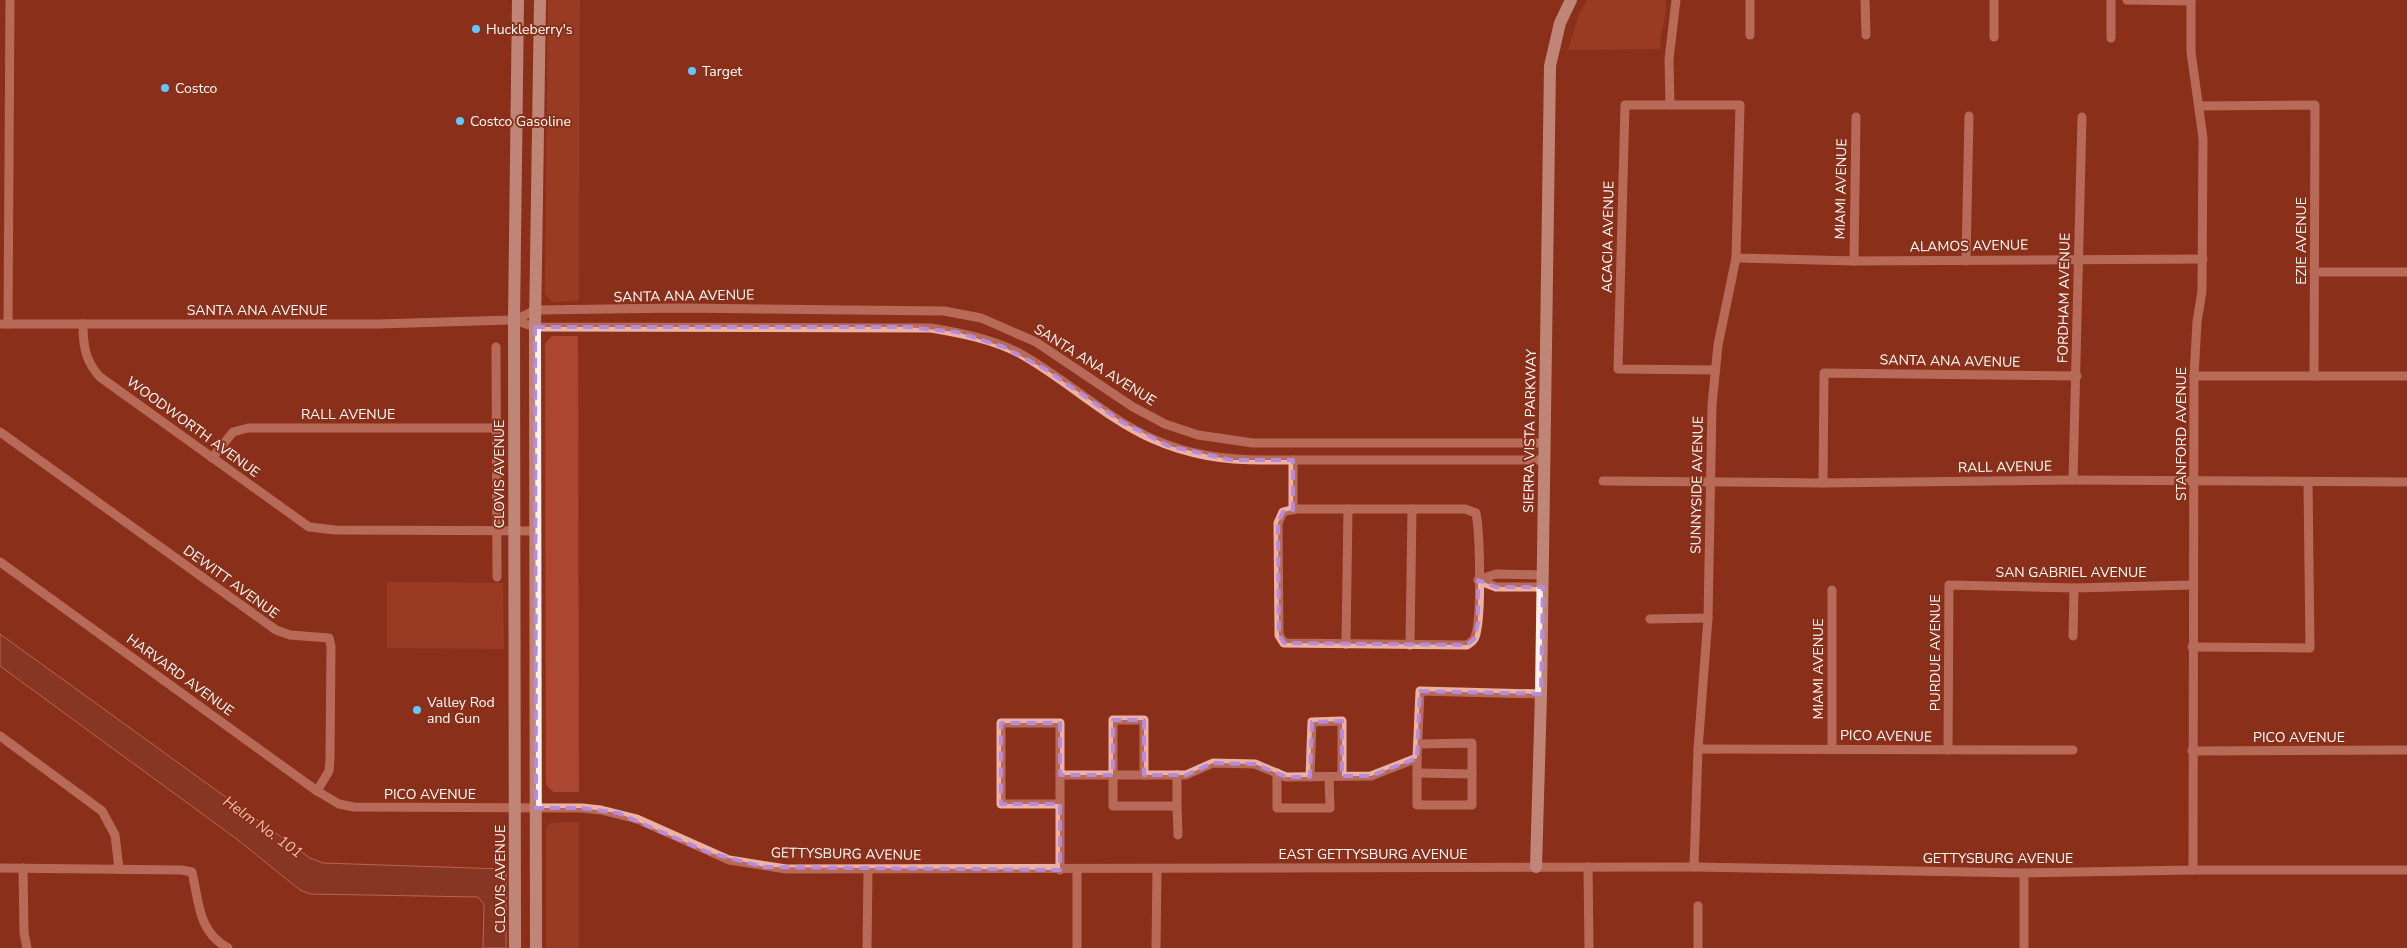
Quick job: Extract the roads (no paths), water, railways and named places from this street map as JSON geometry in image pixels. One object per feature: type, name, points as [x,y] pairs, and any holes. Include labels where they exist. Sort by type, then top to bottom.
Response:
[{"type":"main road","name":"CLOVIS AVENUE","points":[[515,948],[514,320],[518,0]]},
{"type":"main road","points":[[536,948],[535,327],[540,0]]},
{"type":"main road","name":"SIERRA VISTA PARKWAY","points":[[1536,867],[1543,581],[1550,66],[1560,23],[1572,0]]},
{"type":"street","points":[[4,324],[10,0]]},
{"type":"street","points":[[1670,105],[1669,59],[1676,0]]},
{"type":"street","points":[[1750,0],[1750,35]]},
{"type":"street","points":[[1865,0],[1866,35]]},
{"type":"street","points":[[1994,0],[1994,37]]},
{"type":"street","points":[[2111,0],[2111,38]]},
{"type":"street","points":[[2127,0],[2191,1]]},
{"type":"street","name":"STANFORD AVENUE","points":[[2191,1],[2191,52],[2203,138],[2202,291],[2197,322],[2194,376],[2192,870]]},
{"type":"street","points":[[0,78],[10,78]]},
{"type":"street","name":"ACACIA AVENUE","points":[[1670,105],[1625,105],[1618,369],[1715,370]]},
{"type":"street","name":"SUNNYSIDE AVENUE","points":[[1670,105],[1740,105],[1736,258],[1715,370],[1708,618],[1698,749],[1694,867]]},
{"type":"street","name":"EZIE AVENUE","points":[[2199,106],[2315,105],[2314,376]]},
{"type":"street","points":[[1966,261],[1969,116]]},
{"type":"street","name":"MIAMI AVENUE","points":[[1854,261],[1856,117]]},
{"type":"street","name":"FORDHAM AVENUE","points":[[2073,480],[2082,117]]},
{"type":"street","name":"ALAMOS AVENUE","points":[[1736,258],[1854,261],[2202,259]]},
{"type":"street","points":[[2314,272],[2407,272]]},
{"type":"street","name":"SANTA ANA AVENUE","points":[[514,320],[536,310],[717,308],[944,311],[980,318],[1036,342],[1133,407],[1165,424],[1198,435],[1253,443],[1544,443]]},
{"type":"street","name":"SANTA ANA AVENUE","points":[[4,324],[379,324],[514,320],[535,327],[907,327],[957,332],[988,341],[1018,353],[1045,369],[1122,422],[1169,446],[1199,455],[1231,460],[1544,460]]},
{"type":"street","name":"WOODWORTH AVENUE","points":[[82,324],[86,356],[100,377],[298,520],[320,529],[497,531]]},
{"type":"street","points":[[496,347],[497,577]]},
{"type":"street","name":"SANTA ANA AVENUE","points":[[1823,483],[1824,374],[2077,376]]},
{"type":"street","points":[[2194,376],[2407,376]]},
{"type":"street","name":"RALL AVENUE","points":[[212,458],[233,432],[248,428],[496,428]]},
{"type":"street","name":"DEWITT AVENUE","points":[[0,432],[276,630],[290,636],[328,638],[331,646],[330,759],[329,771],[317,791]]},
{"type":"street","points":[[1292,460],[1293,510]]},
{"type":"street","name":"RALL AVENUE","points":[[1603,481],[1823,483],[2073,480],[2407,482]]},
{"type":"street","points":[[2192,647],[2310,648],[2308,482]]},
{"type":"street","points":[[1346,644],[1348,509]]},
{"type":"street","points":[[1348,509],[1465,509],[1476,513],[1479,527],[1478,622],[1474,639],[1467,645],[1284,644],[1279,636],[1278,523],[1283,512],[1293,510],[1348,509]]},
{"type":"street","points":[[1410,644],[1412,509]]},
{"type":"street","points":[[497,531],[536,531]]},
{"type":"street","name":"HARVARD AVENUE","points":[[0,562],[317,791],[346,806]]},
{"type":"street","points":[[1478,580],[1496,574],[1543,581]]},
{"type":"street","name":"SAN GABRIEL AVENUE","points":[[1949,585],[2074,588],[2193,585]]},
{"type":"street","name":"PURDUE AVENUE","points":[[1948,750],[1949,585]]},
{"type":"street","points":[[2073,636],[2074,588]]},
{"type":"street","name":"MIAMI AVENUE","points":[[1832,590],[1832,749]]},
{"type":"street","points":[[1650,619],[1708,618]]},
{"type":"street","points":[[1418,744],[1472,743],[1472,805],[1417,805],[1417,758],[1420,691],[1541,694]]},
{"type":"street","points":[[1144,775],[1144,720],[1113,720],[1113,806],[1177,806]]},
{"type":"street","points":[[1310,777],[1312,722],[1327,721],[1342,721],[1342,776]]},
{"type":"street","points":[[1060,804],[1001,804],[1001,723],[1060,723],[1060,775],[1060,804],[1060,870]]},
{"type":"street","points":[[0,736],[102,811],[115,835],[119,869]]},
{"type":"street","name":"PICO AVENUE","points":[[1698,749],[2073,750]]},
{"type":"street","name":"PICO AVENUE","points":[[2192,751],[2407,750]]},
{"type":"street","points":[[1060,775],[1186,775],[1213,763],[1255,764],[1286,777],[1370,776],[1417,758]]},
{"type":"street","points":[[1277,773],[1276,808],[1330,808],[1330,777]]},
{"type":"street","points":[[1417,773],[1472,774]]},
{"type":"street","points":[[1177,775],[1178,835]]},
{"type":"street","name":"PICO AVENUE","points":[[346,806],[515,808]]},
{"type":"street","name":"GETTYSBURG AVENUE","points":[[515,808],[582,808],[618,813],[654,826],[710,853],[744,864],[786,869],[1157,869]]},
{"type":"street","points":[[1588,867],[1588,948]]},
{"type":"street","name":"GETTYSBURG AVENUE","points":[[1588,867],[2024,873],[2192,870],[2407,870]]},
{"type":"street","name":"EAST GETTYSBURG AVENUE","points":[[1157,869],[1588,867]]},
{"type":"street","points":[[0,868],[182,870],[192,872],[202,921],[211,935],[228,948]]},
{"type":"street","points":[[24,868],[24,932],[27,948]]},
{"type":"street","points":[[1156,948],[1157,869]]},
{"type":"street","points":[[867,948],[868,870]]},
{"type":"street","points":[[1077,870],[1077,948]]},
{"type":"street","points":[[2024,873],[2024,948]]},
{"type":"street","points":[[1698,906],[1698,948]]},
{"type":"water","name":"Helm No. 101","points":[[0,634],[310,858],[323,863],[503,869],[506,872],[506,948],[483,948],[484,904],[478,897],[310,894],[300,890],[238,840],[0,666]]},
{"type":"place","name":"Huckleberry's","points":[[476,29]]},
{"type":"place","name":"Target","points":[[692,71]]},
{"type":"place","name":"Costco","points":[[165,88]]},
{"type":"place","name":"Costco Gasoline","points":[[460,121]]},
{"type":"place","name":"Valley Rod and Gun","points":[[417,710]]}]
